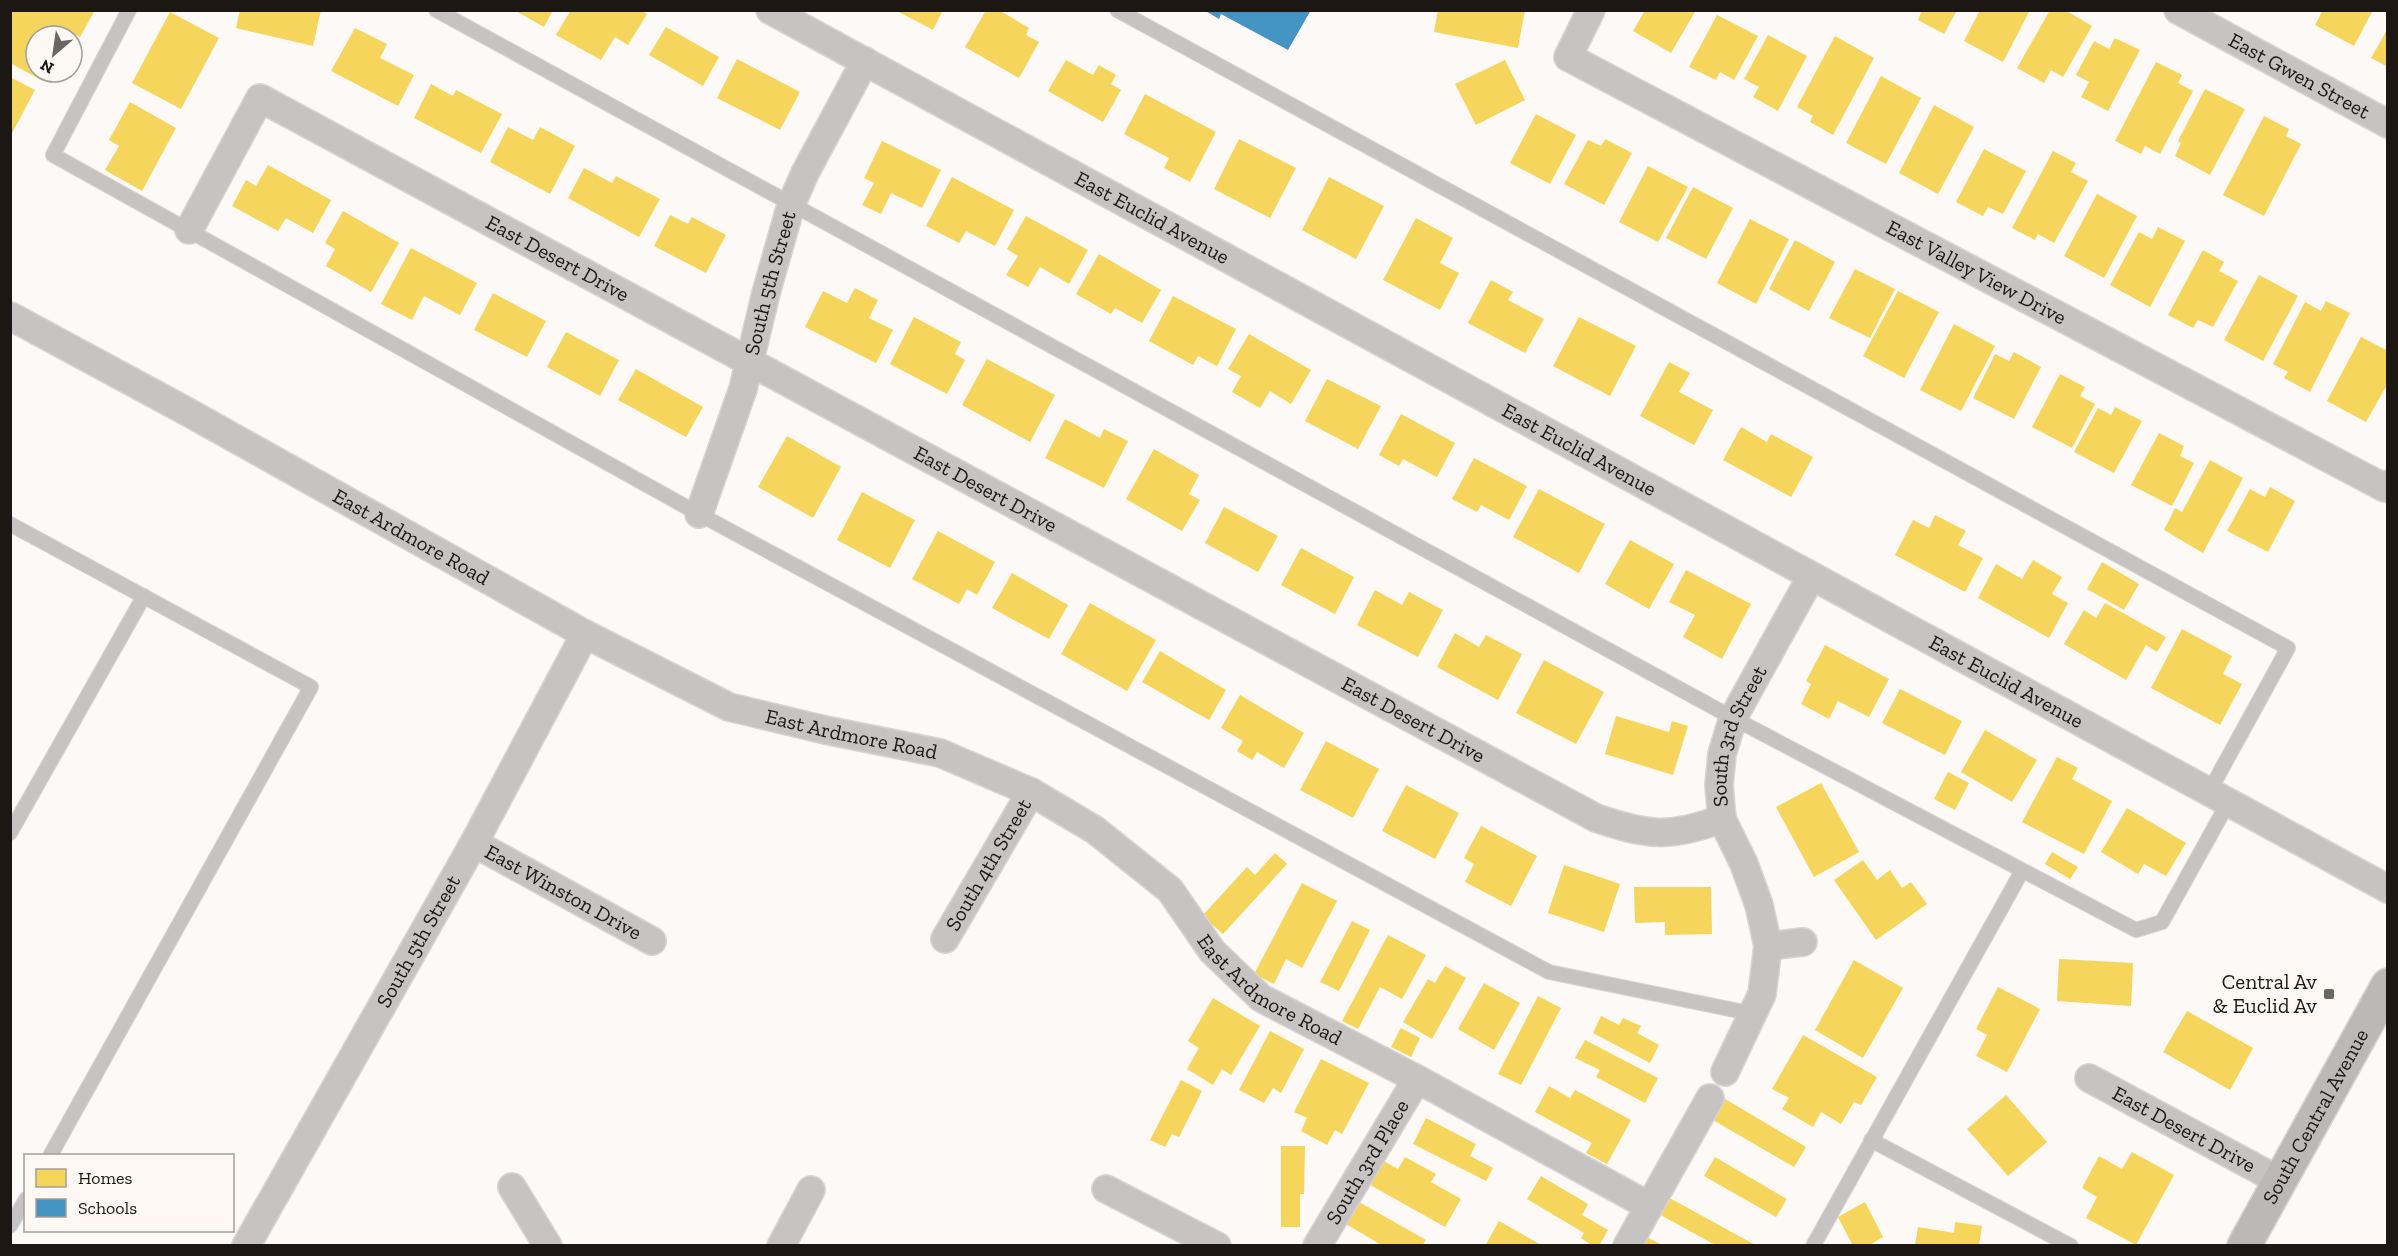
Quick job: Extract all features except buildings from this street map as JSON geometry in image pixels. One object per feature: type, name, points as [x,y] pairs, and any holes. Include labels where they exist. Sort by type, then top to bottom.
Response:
[{"type":"main road","name":"South Central Avenue","points":[[2244,1245],[2388,985]]},
{"type":"street","name":"East Euclid Avenue","points":[[770,10],[2388,889]]},
{"type":"street","name":"East Valley View Drive","points":[[1591,10],[1568,57],[2386,486]]},
{"type":"street","name":"East Gwen Street","points":[[2178,10],[2388,124]]},
{"type":"street","name":"South 5th Street","points":[[699,514],[743,389],[766,293],[791,205],[805,173],[865,61]]},
{"type":"street","name":"East Desert Drive","points":[[189,230],[260,98],[1596,818],[1629,829],[1668,834],[1692,830],[1722,819]]},
{"type":"street","name":"East Ardmore Road","points":[[10,316],[186,411],[585,634],[729,707],[825,730],[940,753],[1031,792],[1095,830],[1170,890],[1212,951],[1261,998],[1417,1079],[1649,1206]]},
{"type":"street","name":"South 3rd Street","points":[[1725,1072],[1762,994],[1768,946],[1760,905],[1744,864],[1722,819],[1719,785],[1722,754],[1733,718],[1811,577]]},
{"type":"street","name":"South 5th Street","points":[[246,1245],[474,843],[585,634]]},
{"type":"street","name":"South 4th Street","points":[[945,939],[1031,792]]},
{"type":"street","name":"East Winston Drive","points":[[474,843],[652,941]]},
{"type":"street","points":[[1768,946],[1803,942]]},
{"type":"street","name":"East Desert Drive","points":[[2089,1078],[2280,1181]]},
{"type":"street","name":"South 3rd Place","points":[[1317,1245],[1417,1079]]},
{"type":"street","points":[[1627,1245],[1710,1098]]},
{"type":"street","points":[[512,1187],[548,1245]]},
{"type":"street","points":[[1106,1189],[1217,1245]]},
{"type":"street","points":[[781,1245],[811,1190]]},
{"type":"lane","points":[[129,10],[53,155],[699,514],[1549,972],[1754,1014]]},
{"type":"lane","points":[[436,10],[1733,718],[2022,871],[2136,930],[2162,922],[2288,648],[1117,10]]},
{"type":"lane","points":[[10,524],[311,687],[51,1154]]},
{"type":"lane","points":[[10,833],[144,596]]},
{"type":"lane","points":[[1814,1245],[2022,871]]},
{"type":"lane","points":[[1871,1140],[2071,1245]]},
{"type":"lane","points":[[10,1226],[24,1202]]},
{"type":"place","name":"Central Av & Euclid Av","points":[[2329,994]]}]
